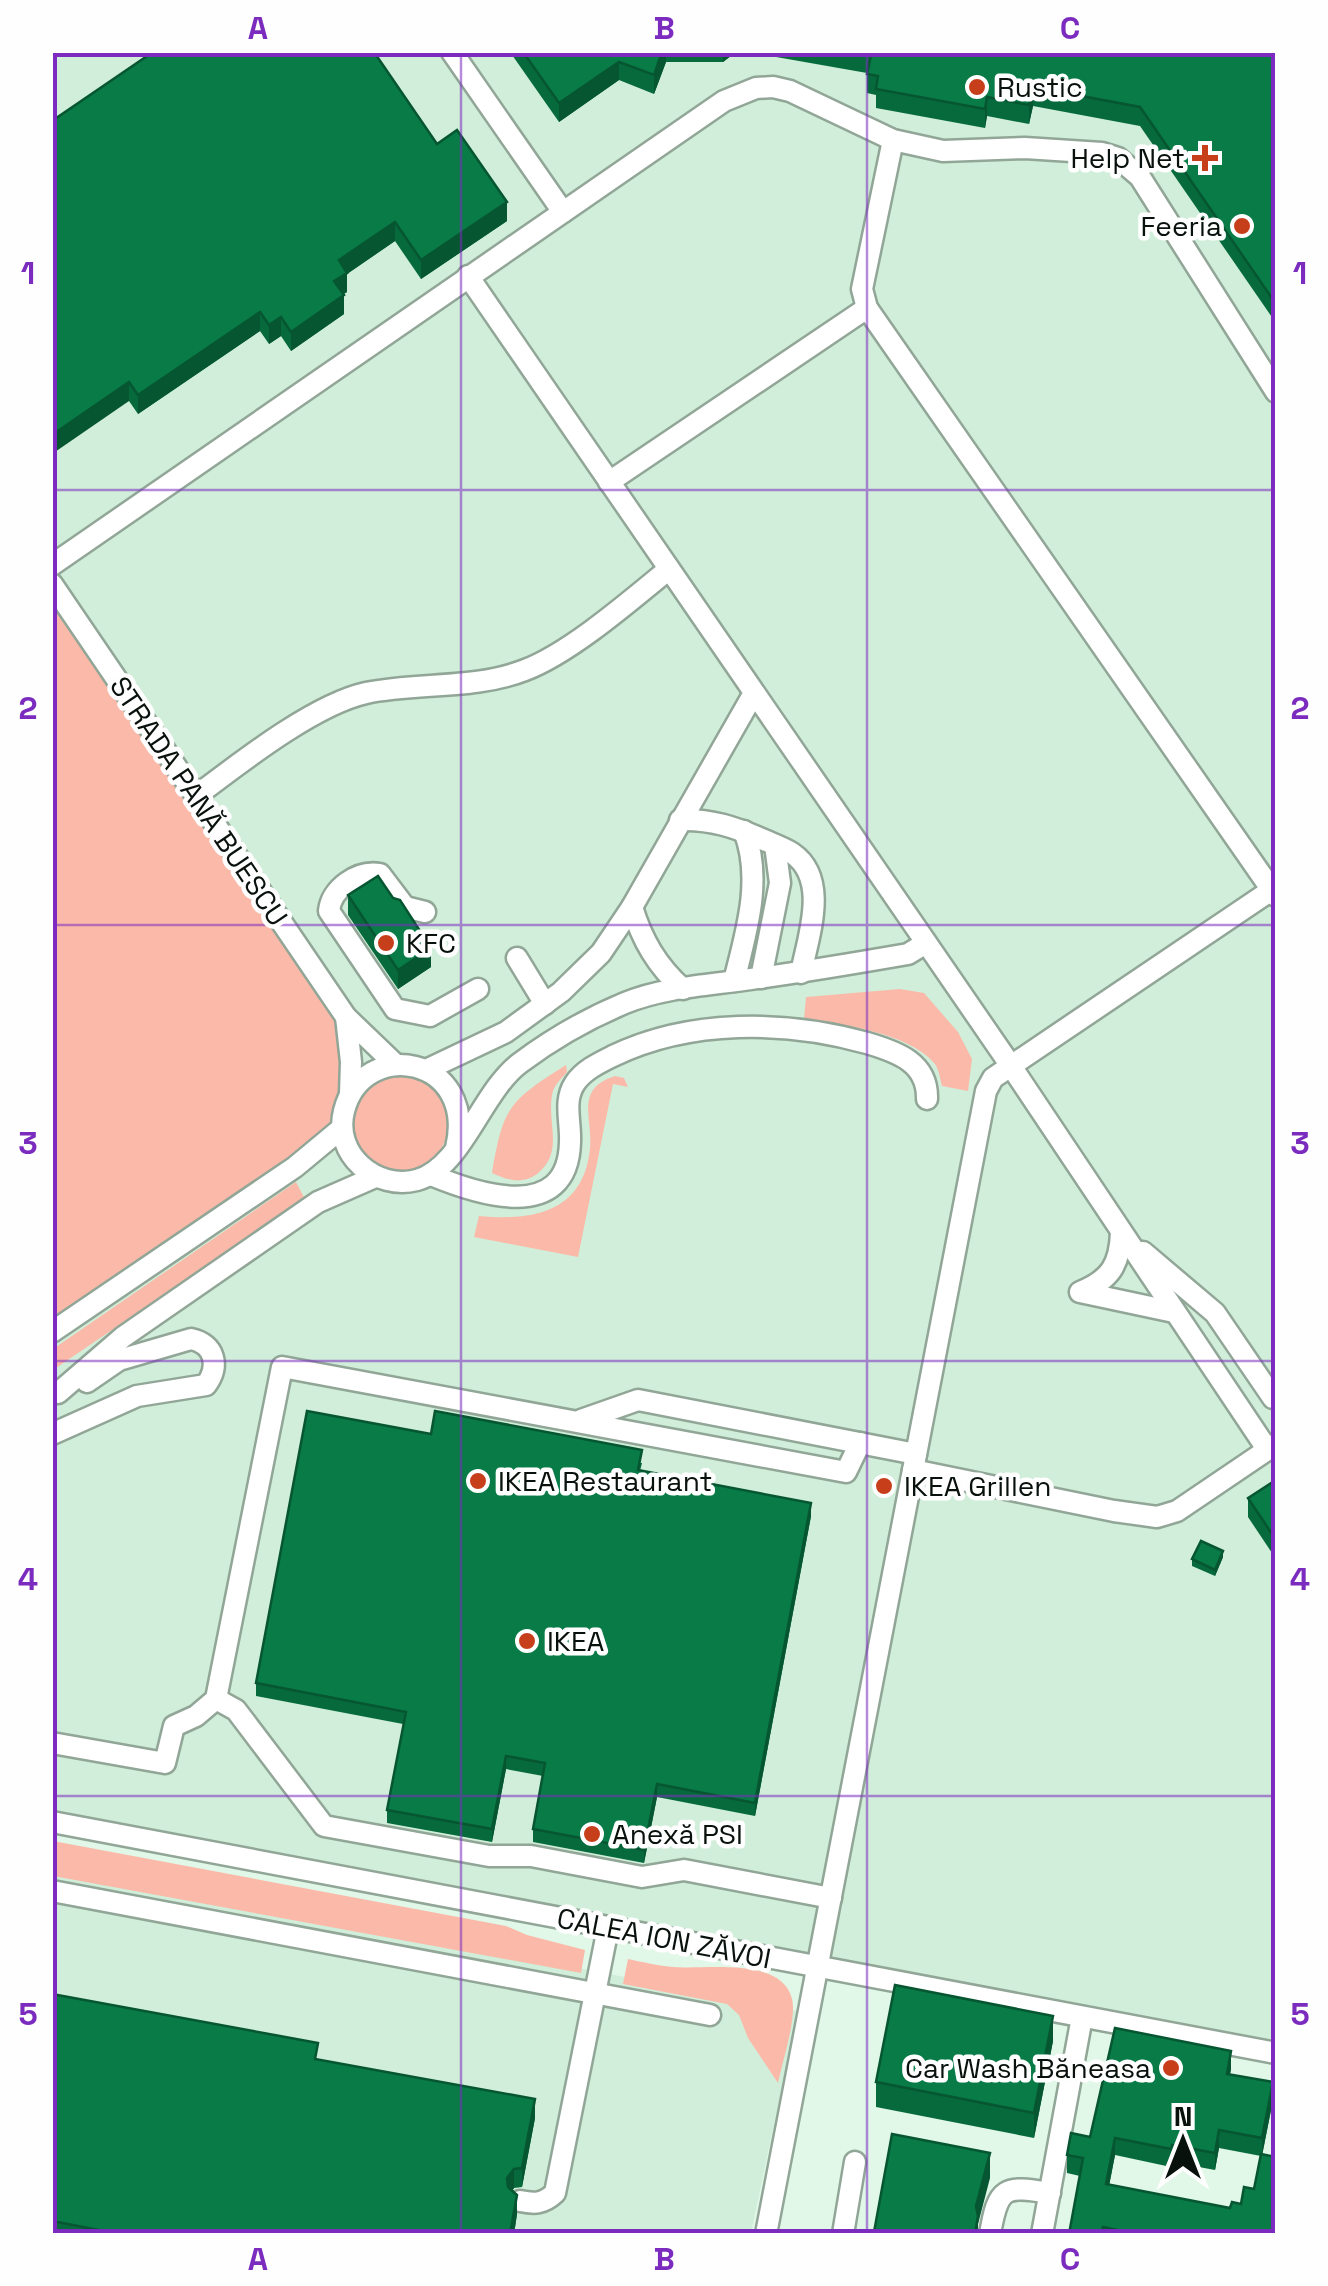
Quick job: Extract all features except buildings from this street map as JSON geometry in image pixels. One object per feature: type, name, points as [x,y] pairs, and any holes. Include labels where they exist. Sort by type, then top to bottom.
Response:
[{"type":"street","points":[[452,52],[563,212]]},
{"type":"street","points":[[52,565],[724,101],[756,88],[790,91],[893,140],[942,151],[1077,150],[1118,158],[1140,176],[1276,392]]},
{"type":"street","points":[[766,2234],[986,1091],[993,1078],[1274,891],[867,308],[862,289],[893,140]]},
{"type":"street","points":[[468,276],[1011,1066],[1174,1312],[1271,1446],[1177,1510],[1157,1517],[1096,1508],[914,1462],[860,1443],[638,1400],[578,1421]]},
{"type":"street","points":[[609,482],[867,308]]},
{"type":"street","points":[[196,796],[339,702],[368,693],[502,677],[537,666],[669,570]]},
{"type":"street","name":"STRADA PANĂ BUESCU","points":[[52,584],[346,1018],[396,1065]]},
{"type":"street","points":[[426,1070],[506,1032],[545,1004],[601,953],[632,907],[754,693]]},
{"type":"street","points":[[680,820],[704,819],[744,831],[800,861],[812,883],[813,906],[801,972]]},
{"type":"street","points":[[734,982],[753,880],[744,831]]},
{"type":"street","points":[[762,978],[780,883],[775,845]]},
{"type":"street","points":[[424,912],[406,907],[380,874],[370,872],[334,892],[329,911],[395,1009],[430,1016],[478,988]]},
{"type":"street","points":[[632,907],[647,946],[659,965],[683,988]]},
{"type":"street","points":[[456,1148],[460,1128],[456,1101],[448,1088],[426,1070],[396,1065],[377,1070],[350,1094],[342,1128],[354,1159],[375,1176],[405,1183],[431,1175],[447,1162],[456,1148],[490,1094],[520,1063],[625,1003],[683,988],[908,954],[926,943]]},
{"type":"street","points":[[517,958],[545,1004]]},
{"type":"street","name":"STRADA PANĂ BUESCU","points":[[346,1018],[350,1094]]},
{"type":"street","points":[[431,1175],[493,1197],[516,1198],[543,1190],[564,1170],[569,1158],[568,1108],[574,1085],[583,1074],[649,1040],[678,1034],[742,1027],[847,1038],[898,1054],[918,1068],[928,1083],[927,1099]]},
{"type":"street","points":[[52,1332],[278,1178],[342,1128]]},
{"type":"street","points":[[55,1394],[122,1337],[318,1202],[375,1176]]},
{"type":"street","points":[[1121,1232],[1116,1267],[1102,1284],[1080,1292],[1174,1312]]},
{"type":"street","points":[[1121,1232],[1214,1313],[1268,1402],[1205,1321],[1152,1278]]},
{"type":"street","points":[[52,1434],[137,1396],[206,1385],[214,1370],[213,1356],[201,1342],[175,1342],[119,1360],[79,1388],[55,1394]]},
{"type":"street","points":[[52,1744],[165,1763],[174,1726],[196,1716],[216,1699],[282,1367],[846,1472],[860,1443]]},
{"type":"street","points":[[216,1699],[236,1710],[324,1826],[490,1856],[531,1856],[642,1877],[684,1870],[831,1898]]},
{"type":"street","name":"CALEA ION ZĂVOI","points":[[52,1822],[1276,2053]]},
{"type":"street","points":[[52,1891],[710,2015]]},
{"type":"street","points":[[520,2202],[536,2204],[555,2192],[608,1928]]},
{"type":"street","points":[[1042,2234],[1082,2017]]},
{"type":"street","points":[[842,2234],[855,2162]]},
{"type":"street","points":[[990,2234],[996,2202],[1006,2191],[1021,2188],[1050,2193]]},
{"type":"shaded area","points":[[52,53],[1275,53],[1275,2053],[53,1822]]},
{"type":"shaded area","points":[[52,584],[346,1017],[342,1128],[52,1334]]},
{"type":"shaded area","points":[[900,989],[924,993],[958,1032],[972,1059],[968,1091],[942,1086],[934,1063],[908,1044],[874,1032],[804,1019],[806,997]]},
{"type":"shaded area","points":[[566,1065],[567,1072],[553,1091],[553,1146],[546,1165],[537,1174],[520,1180],[492,1173],[500,1133],[512,1108],[532,1088]]},
{"type":"shaded area","points":[[615,1076],[624,1078],[628,1087],[613,1084],[578,1257],[474,1237],[479,1216],[536,1214],[566,1199],[578,1187],[590,1148],[590,1097],[602,1082]]},
{"type":"shaded area","points":[[401,1077],[419,1081],[434,1091],[444,1106],[448,1124],[444,1142],[434,1157],[419,1167],[401,1171],[383,1167],[368,1157],[358,1142],[354,1124],[358,1106],[368,1091],[383,1081]]},
{"type":"shaded area","points":[[296,1182],[305,1199],[53,1370],[53,1349]]},
{"type":"shaded area","points":[[53,1841],[506,1926],[585,1950],[581,1973],[53,1876]]},
{"type":"shaded area","points":[[52,1865],[798,2011],[751,2233],[53,2233]]},
{"type":"shaded area","points":[[628,1959],[668,1966],[741,1968],[774,1976],[785,1985],[793,2007],[778,2083],[748,2038],[739,2015],[727,2004],[623,1984]]},
{"type":"place","name":"Rustic","points":[[977,87]]},
{"type":"place","name":"Help Net","points":[[1205,158]]},
{"type":"place","name":"Feeria","points":[[1242,226]]},
{"type":"place","name":"KFC","points":[[386,943]]},
{"type":"place","name":"IKEA Restaurant","points":[[478,1481]]},
{"type":"place","name":"IKEA Grillen","points":[[884,1486]]},
{"type":"place","name":"IKEA","points":[[527,1641]]},
{"type":"place","name":"Anexă PSI","points":[[592,1834]]},
{"type":"place","name":"Car Wash Băneasa","points":[[1171,2068]]}]
